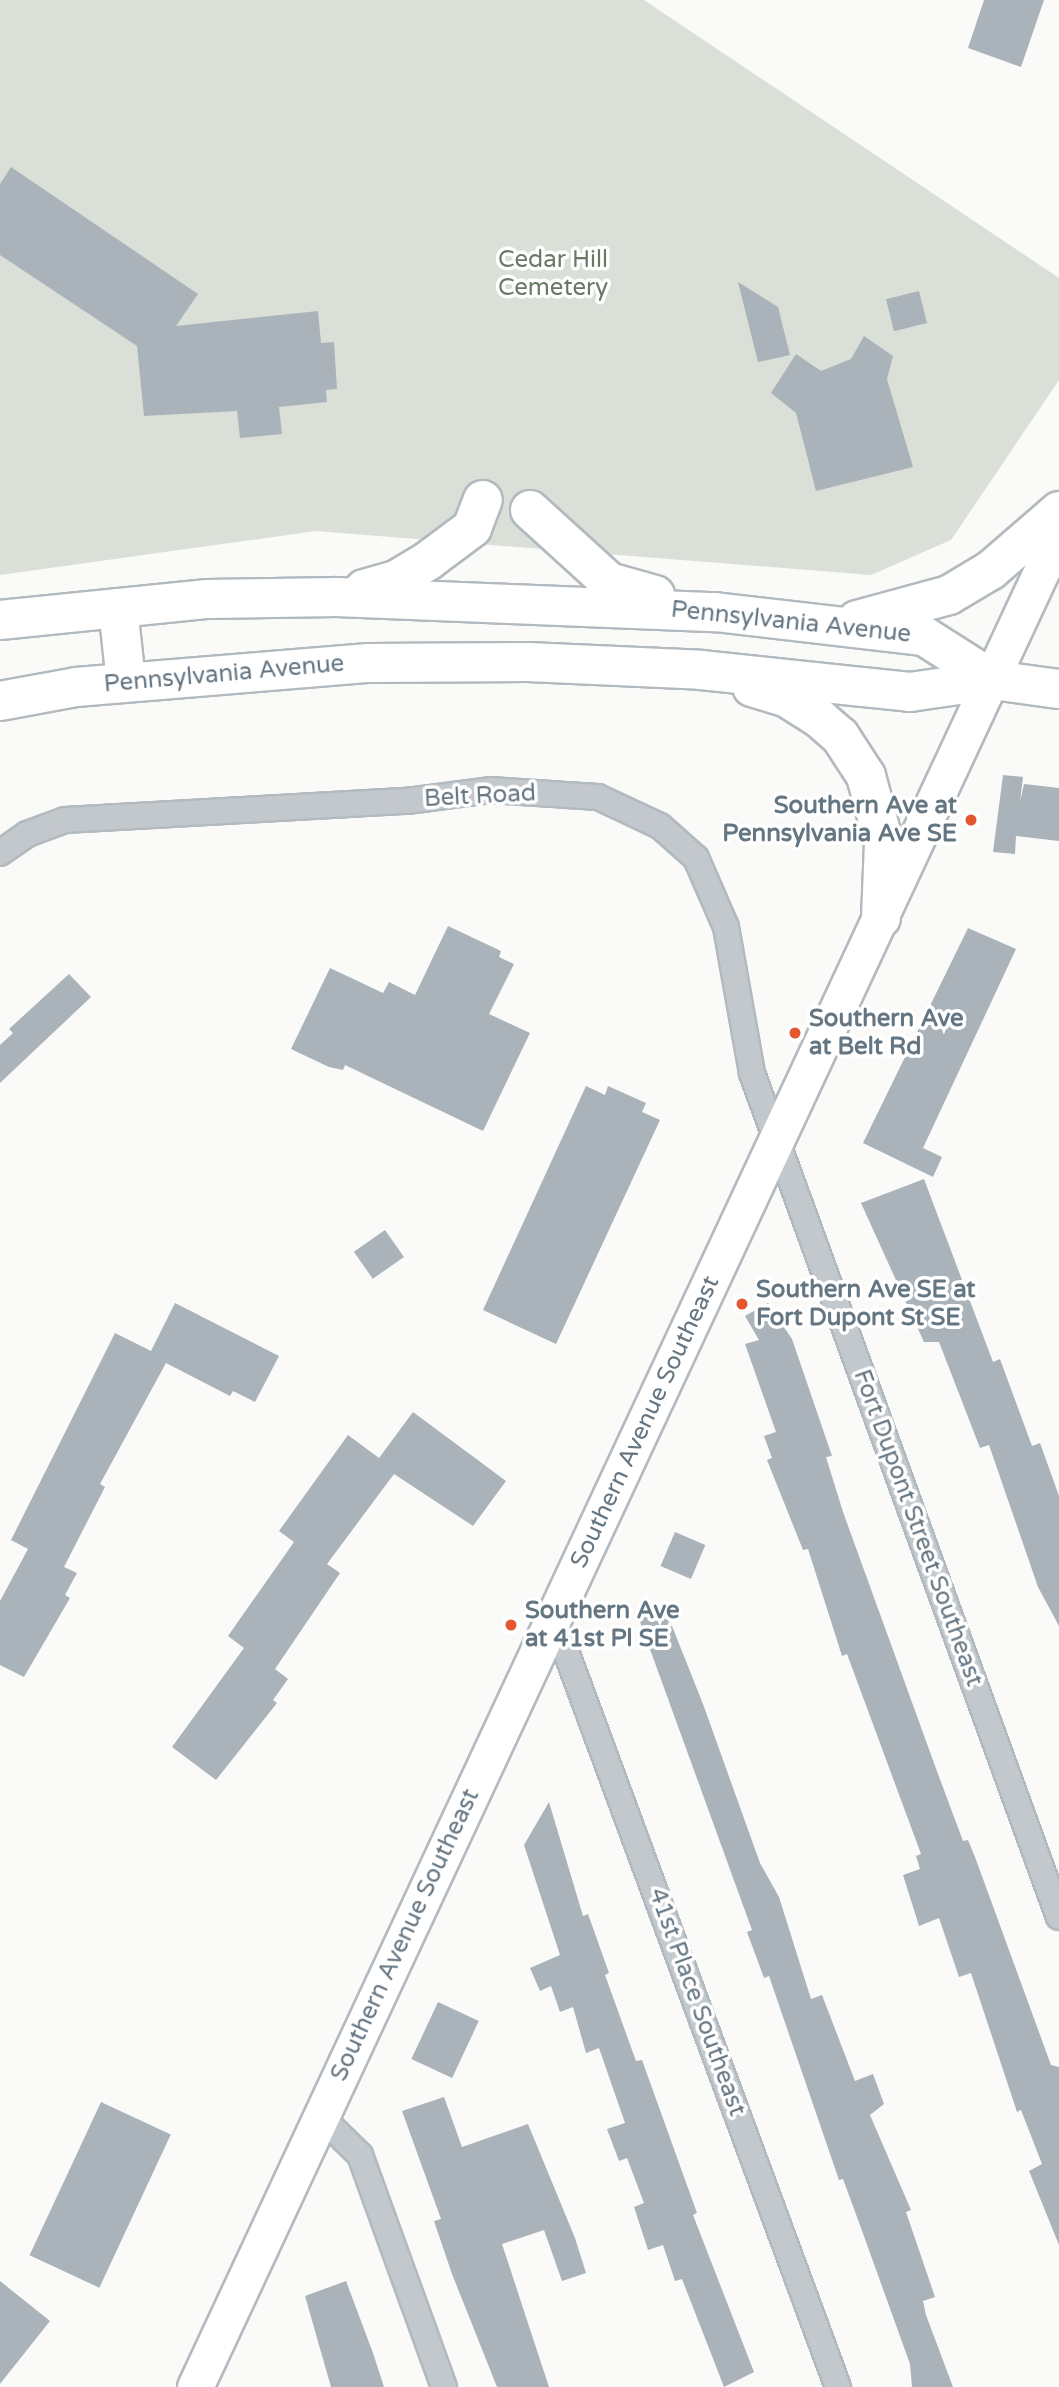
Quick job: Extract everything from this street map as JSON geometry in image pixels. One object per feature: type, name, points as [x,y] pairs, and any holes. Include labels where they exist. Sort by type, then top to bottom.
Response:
[{"type":"highway","points":[[337,597],[397,580],[429,560],[472,528],[484,500]]},
{"type":"highway","points":[[530,510],[609,582],[715,612]]},
{"type":"highway","points":[[835,626],[949,595],[991,570],[1059,510]]},
{"type":"highway","name":"Pennsylvania Avenue","points":[[0,620],[208,599],[337,597],[715,612],[924,636],[992,680]]},
{"type":"highway","points":[[118,608],[126,682]]},
{"type":"highway","name":"Pennsylvania Avenue","points":[[0,701],[126,682],[369,663],[528,662],[701,670],[910,692],[992,680]]},
{"type":"highway","points":[[701,670],[787,698],[840,736],[866,776],[879,817],[886,874],[881,918]]},
{"type":"highway","points":[[992,680],[1059,688]]},
{"type":"main road","name":"Southern Avenue Southeast","points":[[195,2387],[1059,533]]},
{"type":"street","name":"Belt Road","points":[[0,853],[27,834],[65,820],[407,801],[490,790],[598,797],[660,826],[696,858],[707,877],[726,927],[746,1056],[777,1140]]},
{"type":"street","name":"Fort Dupont Street Southeast","points":[[777,1140],[1059,1917]]},
{"type":"street","name":"41st Place Southeast","points":[[554,1619],[838,2387]]},
{"type":"street","points":[[320,2116],[360,2155],[444,2387]]},
{"type":"green space","name":"Cedar Hill Cemetery","points":[[0,0],[644,0],[1059,278],[1059,380],[951,540],[871,575],[316,531],[0,575]]},
{"type":"building","points":[[984,0],[1044,0],[1021,67],[968,48]]},
{"type":"building","points":[[11,167],[198,294],[176,326],[318,311],[321,343],[334,342],[337,389],[326,390],[327,402],[279,407],[282,434],[240,438],[237,411],[144,416],[137,346],[0,255],[0,184]]},
{"type":"building","points":[[738,282],[778,307],[790,355],[758,362]]},
{"type":"building","points":[[919,291],[927,323],[894,331],[886,299]]},
{"type":"building","points":[[864,336],[893,356],[887,379],[913,467],[816,491],[796,413],[771,393],[796,354],[821,371],[851,359]]},
{"type":"building","points":[[1003,775],[1023,777],[1020,802],[1024,784],[1059,788],[1059,841],[1016,836],[1015,854],[993,852]]},
{"type":"building","points":[[448,926],[501,951],[499,957],[514,964],[489,1014],[530,1033],[483,1131],[345,1065],[343,1070],[329,1067],[291,1049],[330,968],[383,993],[389,982],[415,995]]},
{"type":"building","points":[[968,928],[1016,949],[923,1148],[942,1157],[933,1177],[863,1143]]},
{"type":"building","points":[[69,974],[91,997],[0,1083],[0,1045],[13,1033],[9,1029]]},
{"type":"building","points":[[586,1086],[605,1095],[608,1086],[646,1103],[642,1112],[660,1120],[556,1344],[483,1310]]},
{"type":"building","points":[[924,1179],[993,1362],[1000,1359],[1032,1446],[1040,1443],[1059,1496],[1059,1626],[1038,1587],[989,1445],[980,1448],[939,1342],[924,1342],[861,1203]]},
{"type":"building","points":[[385,1230],[404,1257],[373,1279],[354,1252]]},
{"type":"building","points":[[175,1303],[279,1356],[255,1402],[233,1391],[230,1396],[166,1363],[100,1484],[105,1487],[64,1567],[77,1573],[65,1595],[70,1598],[24,1677],[0,1665],[0,1601],[28,1549],[11,1540],[115,1333],[151,1351]]},
{"type":"building","points":[[768,1303],[792,1339],[832,1456],[826,1457],[843,1512],[938,1774],[963,1841],[968,1840],[975,1857],[1051,2065],[1059,2067],[1059,2245],[1029,2171],[1042,2164],[1021,2110],[1017,2112],[971,1973],[959,1977],[939,1918],[919,1926],[903,1875],[920,1869],[916,1856],[921,1854],[847,1654],[842,1656],[808,1549],[803,1550],[767,1460],[772,1458],[764,1436],[776,1432],[745,1344],[759,1340],[745,1316]]},
{"type":"building","points":[[413,1412],[506,1481],[473,1526],[394,1474],[327,1564],[340,1573],[275,1669],[288,1679],[273,1700],[277,1703],[216,1780],[172,1747],[244,1648],[228,1636],[294,1542],[279,1531],[348,1435],[379,1458]]},
{"type":"building","points":[[675,1532],[705,1545],[691,1579],[661,1566]]},
{"type":"building","points":[[677,1605],[666,1628],[672,1626],[760,1863],[779,1897],[811,1999],[822,1995],[855,2081],[873,2074],[884,2104],[870,2115],[911,2210],[906,2212],[935,2297],[923,2301],[926,2315],[953,2387],[912,2387],[910,2364],[861,2228],[843,2179],[839,2180],[769,1976],[764,1978],[747,1932],[752,1930],[639,1619]]},
{"type":"building","points":[[549,1802],[583,1916],[588,1914],[609,1973],[605,1975],[636,2061],[642,2060],[697,2213],[693,2215],[754,2372],[724,2387],[682,2279],[675,2281],[663,2245],[648,2250],[634,2207],[644,2203],[627,2158],[619,2161],[607,2129],[625,2123],[599,2048],[586,2053],[573,2007],[560,2012],[551,1986],[540,1991],[530,1968],[560,1955],[524,1845]]},
{"type":"building","points":[[438,2002],[479,2021],[452,2078],[411,2059]]},
{"type":"building","points":[[444,2097],[462,2147],[528,2124],[575,2238],[586,2273],[562,2281],[544,2230],[502,2244],[549,2387],[497,2387],[452,2274],[434,2221],[441,2219],[402,2111]]},
{"type":"building","points":[[101,2102],[171,2135],[99,2288],[30,2255]]},
{"type":"building","points":[[0,2281],[50,2321],[0,2384]]},
{"type":"building","points":[[346,2281],[384,2387],[331,2387],[305,2296]]},
{"type":"place","name":"Southern Ave at Pennsylvania Ave SE","points":[[971,820]]},
{"type":"place","name":"Southern Ave at Belt Rd","points":[[795,1033]]},
{"type":"place","name":"Southern Ave SE at Fort Dupont St SE","points":[[742,1304]]},
{"type":"place","name":"Southern Ave at 41st Pl SE","points":[[511,1625]]}]
